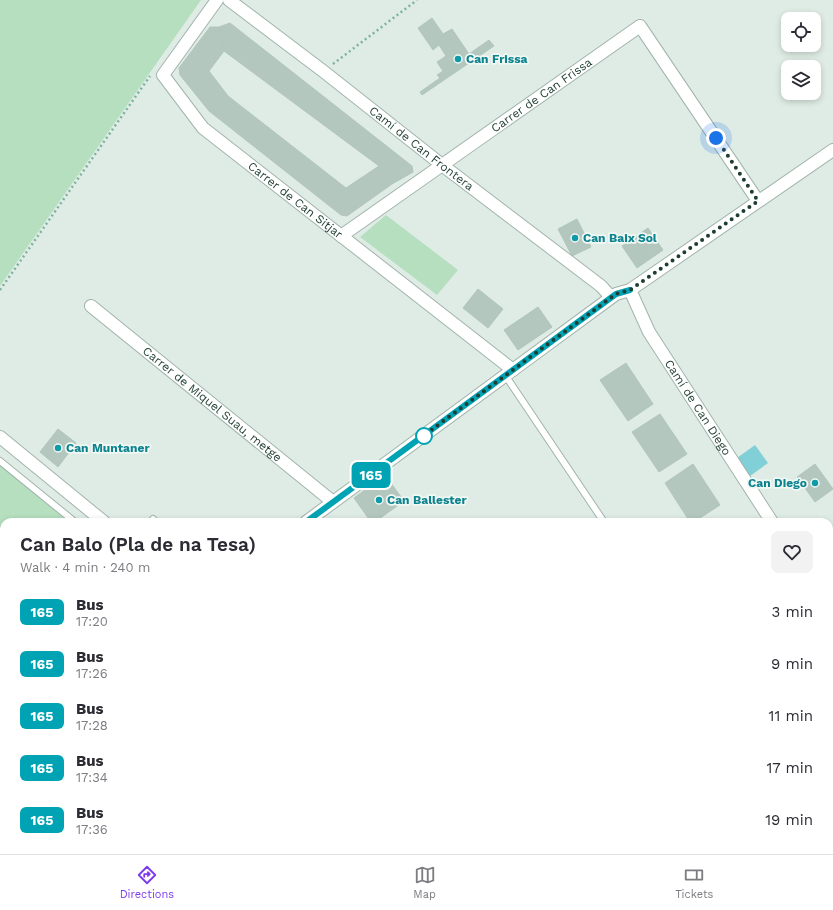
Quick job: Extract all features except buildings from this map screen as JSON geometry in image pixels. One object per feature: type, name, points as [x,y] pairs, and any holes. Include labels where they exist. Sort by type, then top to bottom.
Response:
[{"type":"street","name":"Carrer de Can Sitjar","points":[[217,0],[163,75],[203,128],[341,236],[509,373]]},
{"type":"street","name":"Camí de Can Frontera","points":[[230,0],[324,71],[442,165],[601,286],[611,298]]},
{"type":"street","name":"Carrer de Can Frissa","points":[[341,236],[640,26],[758,201]]},
{"type":"street","points":[[311,518],[616,294],[630,290],[833,150]]},
{"type":"street","name":"Camí de Can Diego","points":[[630,290],[649,332],[769,518]]},
{"type":"street","name":"Carrer de Miquel Suau, metge","points":[[91,306],[333,502]]},
{"type":"street","points":[[0,437],[99,518]]},
{"type":"lane","points":[[509,373],[601,518]]},
{"type":"lane","points":[[0,461],[70,518]]},
{"type":"path","points":[[324,71],[417,0]]},
{"type":"path","points":[[0,290],[151,75]]},
{"type":"green space","points":[[0,0],[201,0],[0,286]]},
{"type":"green space","points":[[386,215],[458,270],[437,295],[360,237]]},
{"type":"green space","points":[[0,462],[69,518],[0,518]]},
{"type":"water","points":[[755,445],[768,463],[750,476],[737,458]]},
{"type":"bus line","name":"165","points":[[311,518],[616,294],[630,290]]},
{"type":"place","name":"Can Frissa","points":[[458,59]]},
{"type":"place","name":"Can Baix Sol","points":[[575,238]]},
{"type":"place","name":"Can Muntaner","points":[[58,448]]},
{"type":"place","name":"Can Diego","points":[[815,483]]},
{"type":"place","name":"Can Ballester","points":[[379,500]]},
{"type":"route","points":[[424,436],[419,439],[616,294],[630,290],[758,201],[716,138]]}]
